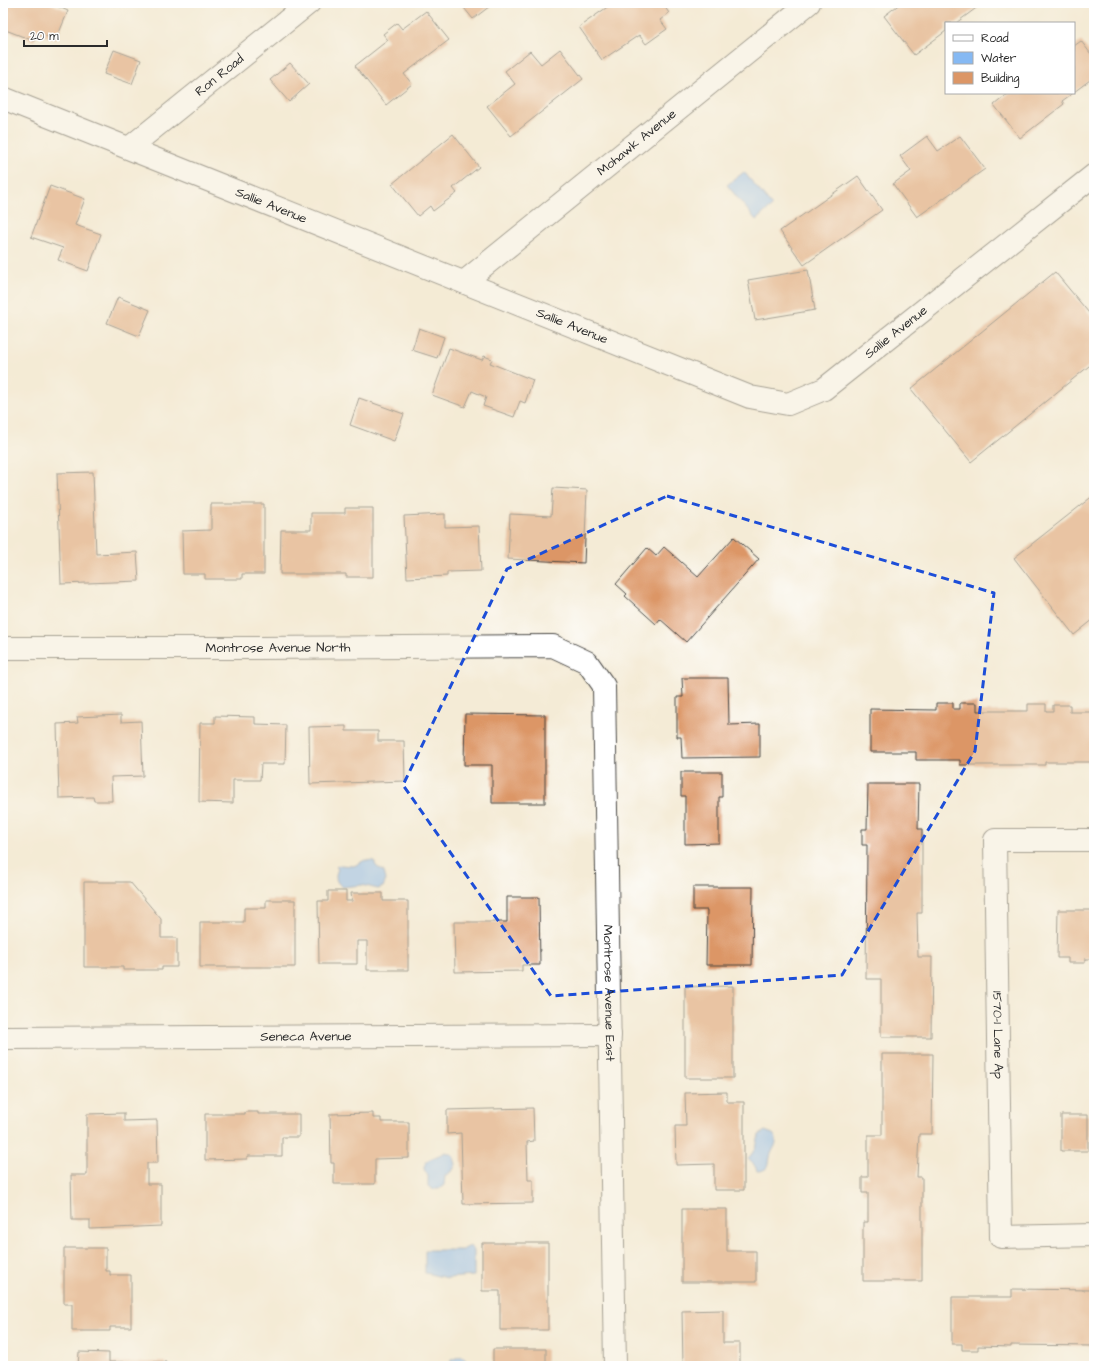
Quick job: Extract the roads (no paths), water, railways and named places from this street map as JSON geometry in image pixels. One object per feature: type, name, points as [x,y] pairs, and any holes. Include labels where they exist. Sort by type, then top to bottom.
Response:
[{"type":"street","name":"Ron Road","points":[[130,148],[310,3]]},
{"type":"street","name":"Mohawk Avenue","points":[[464,282],[809,3]]},
{"type":"street","name":"Sallie Avenue","points":[[3,98],[750,397],[788,404],[824,389],[1094,175]]},
{"type":"street","name":"Montrose Avenue North","points":[[3,648],[553,646]]},
{"type":"street","name":"Montrose Avenue East","points":[[553,646],[588,662],[604,686],[615,1366]]},
{"type":"street","name":"1570-1 Lane Ap","points":[[1094,840],[994,840],[1001,1237],[1094,1235]]},
{"type":"street","name":"Seneca Avenue","points":[[3,1038],[610,1035]]},
{"type":"water","points":[[744,172],[772,206],[756,220],[727,185]]},
{"type":"water","points":[[365,860],[374,861],[376,866],[384,872],[386,880],[383,887],[378,889],[362,885],[343,887],[339,884],[336,880],[338,869],[336,867],[340,865],[354,866]]},
{"type":"water","points":[[765,1131],[773,1134],[776,1142],[767,1167],[763,1170],[757,1171],[755,1166],[748,1159],[756,1148],[759,1135]]},
{"type":"water","points":[[446,1152],[453,1155],[456,1164],[453,1170],[445,1176],[444,1185],[439,1189],[433,1189],[428,1186],[428,1176],[424,1166],[428,1160]]},
{"type":"water","points":[[470,1246],[474,1251],[474,1276],[447,1278],[425,1273],[425,1250],[462,1250]]},
{"type":"water","points":[[461,1356],[465,1358],[466,1366],[450,1366],[451,1360]]}]
